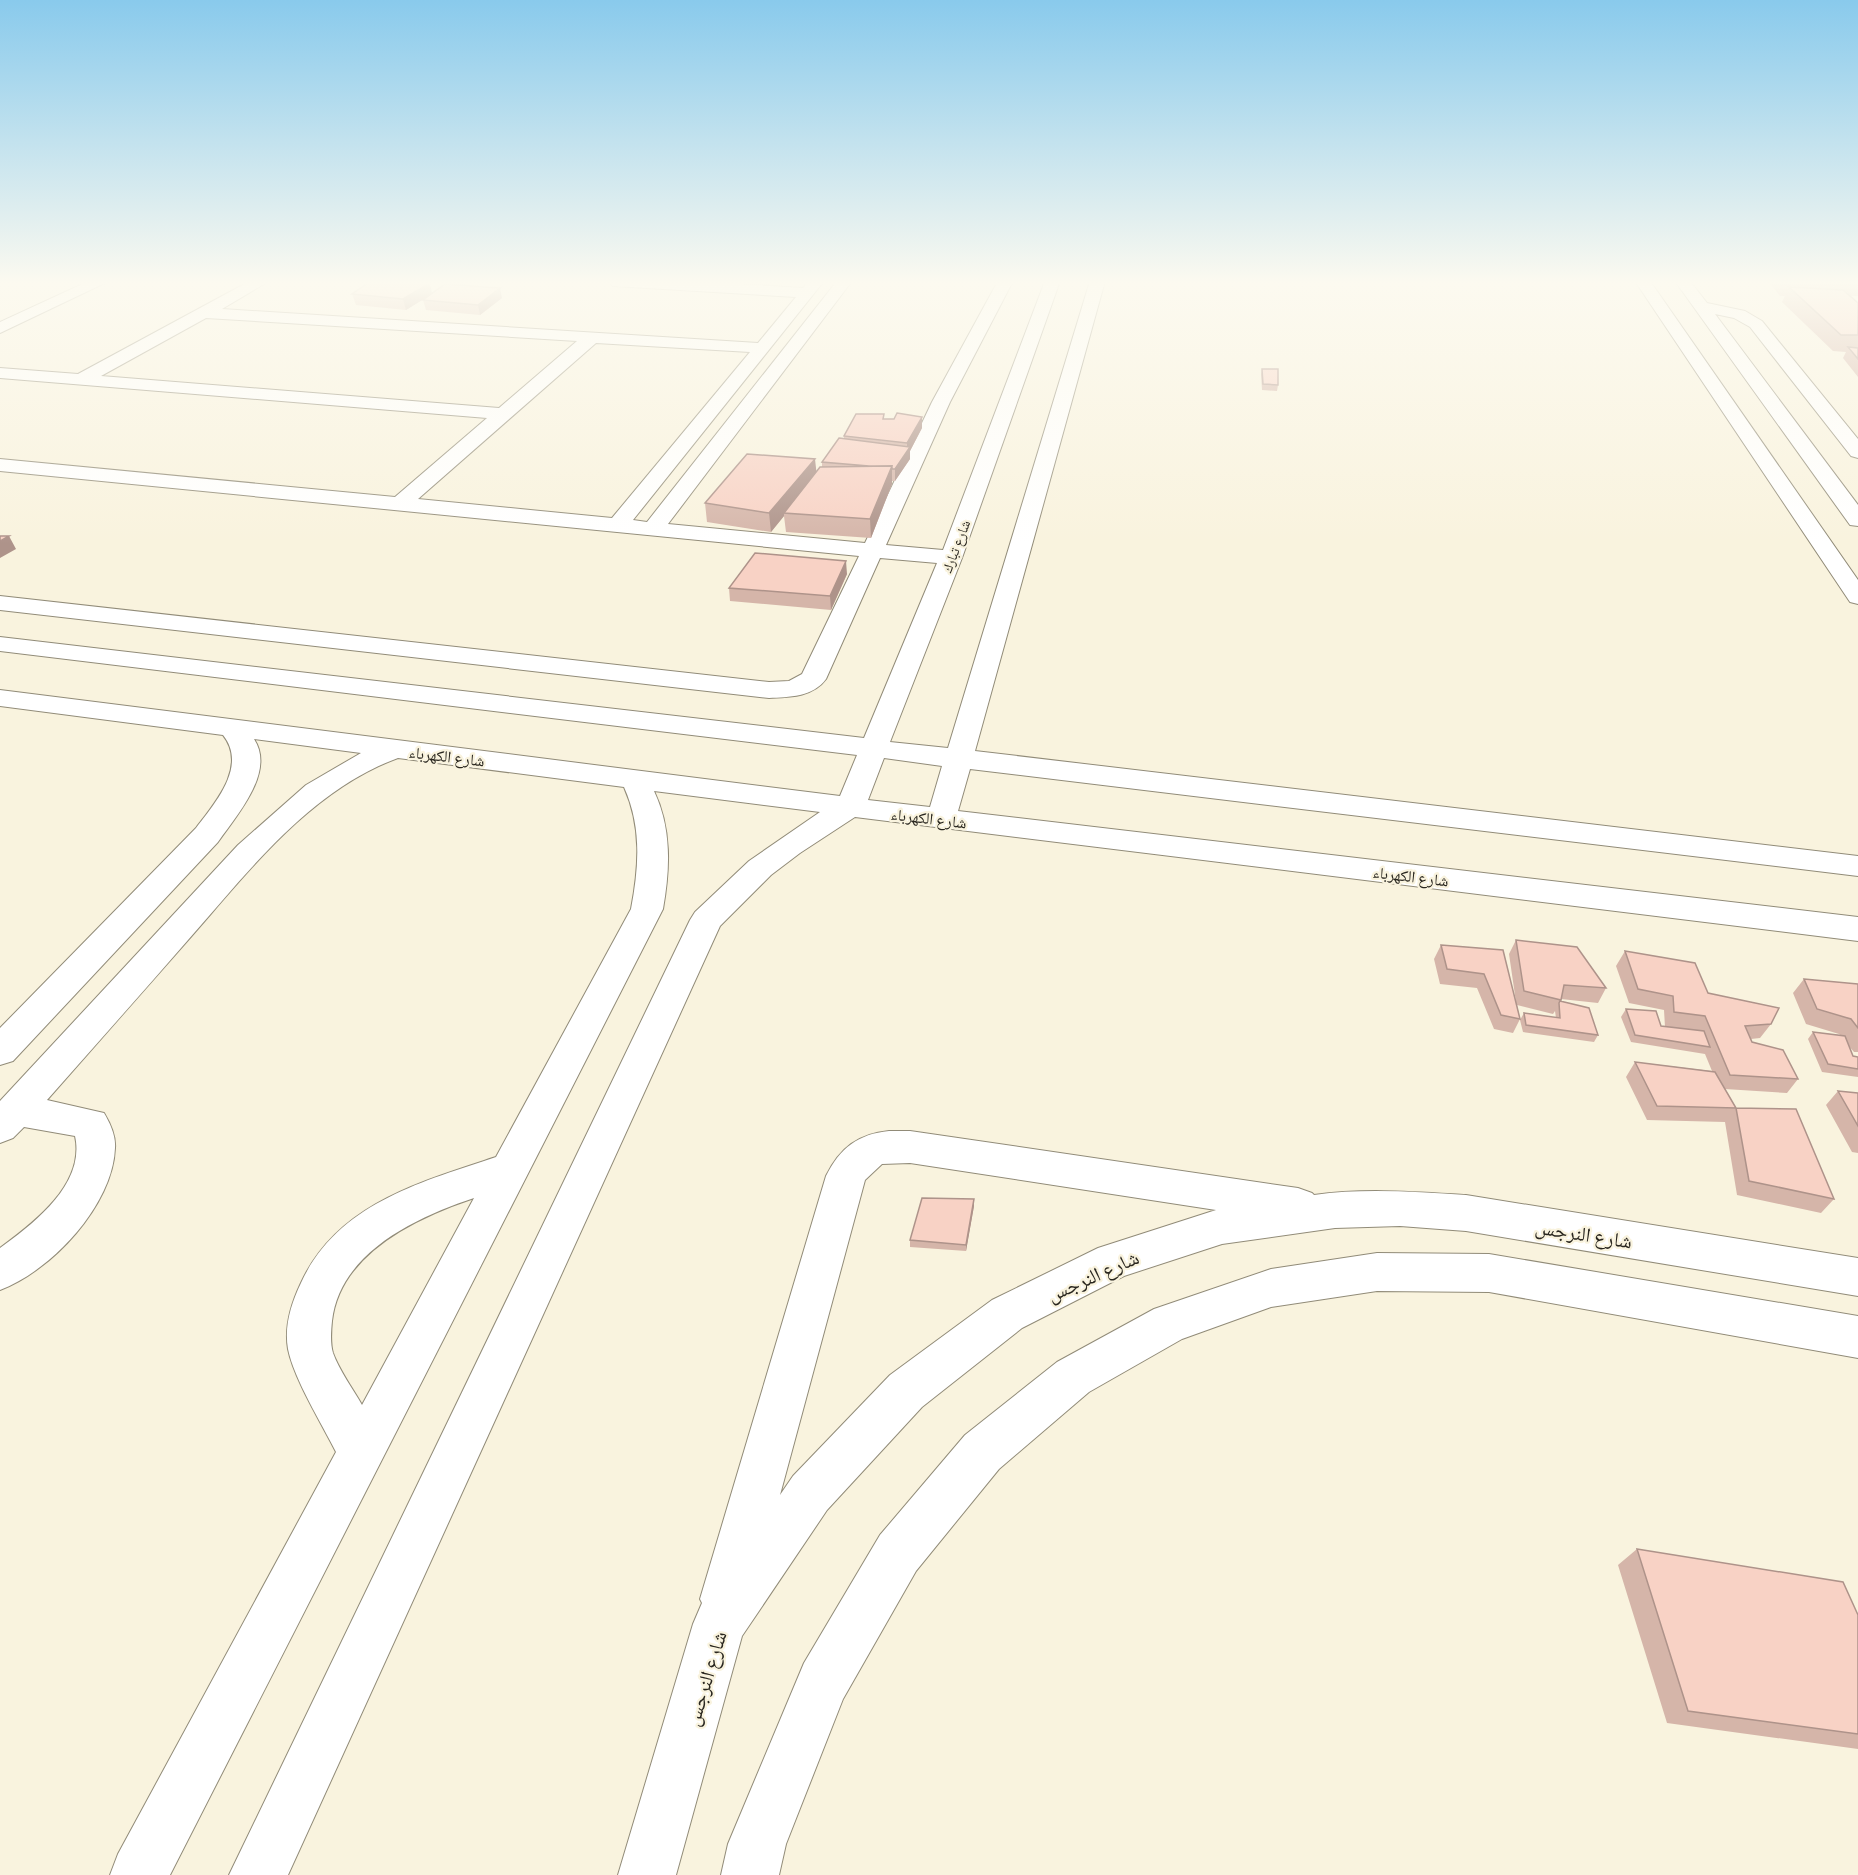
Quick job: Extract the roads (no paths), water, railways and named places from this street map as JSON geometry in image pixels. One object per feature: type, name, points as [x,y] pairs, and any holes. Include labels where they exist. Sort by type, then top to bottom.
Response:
[{"type":"street","points":[[80,380],[101,368]]},
{"type":"street","points":[[400,504],[556,368]]},
{"type":"street","points":[[618,525],[745,368]]},
{"type":"street","points":[[653,528],[777,368]]},
{"type":"street","points":[[0,603],[770,690],[801,686],[813,679],[941,402],[959,368]]},
{"type":"street","name":"شارع تبارك","points":[[850,807],[951,558],[1020,368]]},
{"type":"street","points":[[941,819],[960,759],[1062,368]]},
{"type":"street","points":[[1702,368],[1858,597]]},
{"type":"street","points":[[1746,368],[1858,520]]},
{"type":"street","points":[[1792,368],[1856,446]]},
{"type":"street","points":[[0,373],[504,414]]},
{"type":"street","points":[[0,465],[951,558]]},
{"type":"street","points":[[75,494],[105,475]]},
{"type":"street","points":[[840,569],[864,572]]},
{"type":"street","points":[[0,644],[1858,866]]},
{"type":"street","points":[[614,718],[644,676]]},
{"type":"street","name":"شارع الكهرباء","points":[[0,698],[941,819],[1858,929]]},
{"type":"street","points":[[0,1052],[207,835],[231,803],[244,774],[245,747],[232,728]]},
{"type":"street","points":[[8,1118],[249,852],[283,819],[321,789],[361,763],[396,749]]},
{"type":"street","points":[[139,1875],[647,909],[653,879],[655,851],[646,801],[635,780]]},
{"type":"street","points":[[258,1875],[706,920],[732,893],[767,863],[811,831],[850,807]]},
{"type":"street","points":[[0,1271],[19,1259],[51,1232],[76,1202],[91,1173],[96,1147],[91,1124],[8,1118]]},
{"type":"street","points":[[719,1624],[846,1176],[855,1161],[870,1150],[889,1146],[910,1147],[1335,1210]]},
{"type":"street","points":[[362,1452],[313,1359],[309,1332],[313,1304],[325,1277],[343,1251],[367,1229],[394,1212],[510,1169]]},
{"type":"street","name":"شارع النرجس","points":[[647,1875],[719,1624],[810,1493],[906,1391],[1007,1314],[1113,1261],[1222,1226],[1335,1210],[1400,1209],[1466,1213],[1858,1277]]},
{"type":"street","points":[[750,1875],[757,1845],[823,1682],[898,1553],[982,1452],[1073,1377],[1169,1323],[1271,1288],[1294,1284],[1377,1272],[1489,1273],[1858,1337]]}]
